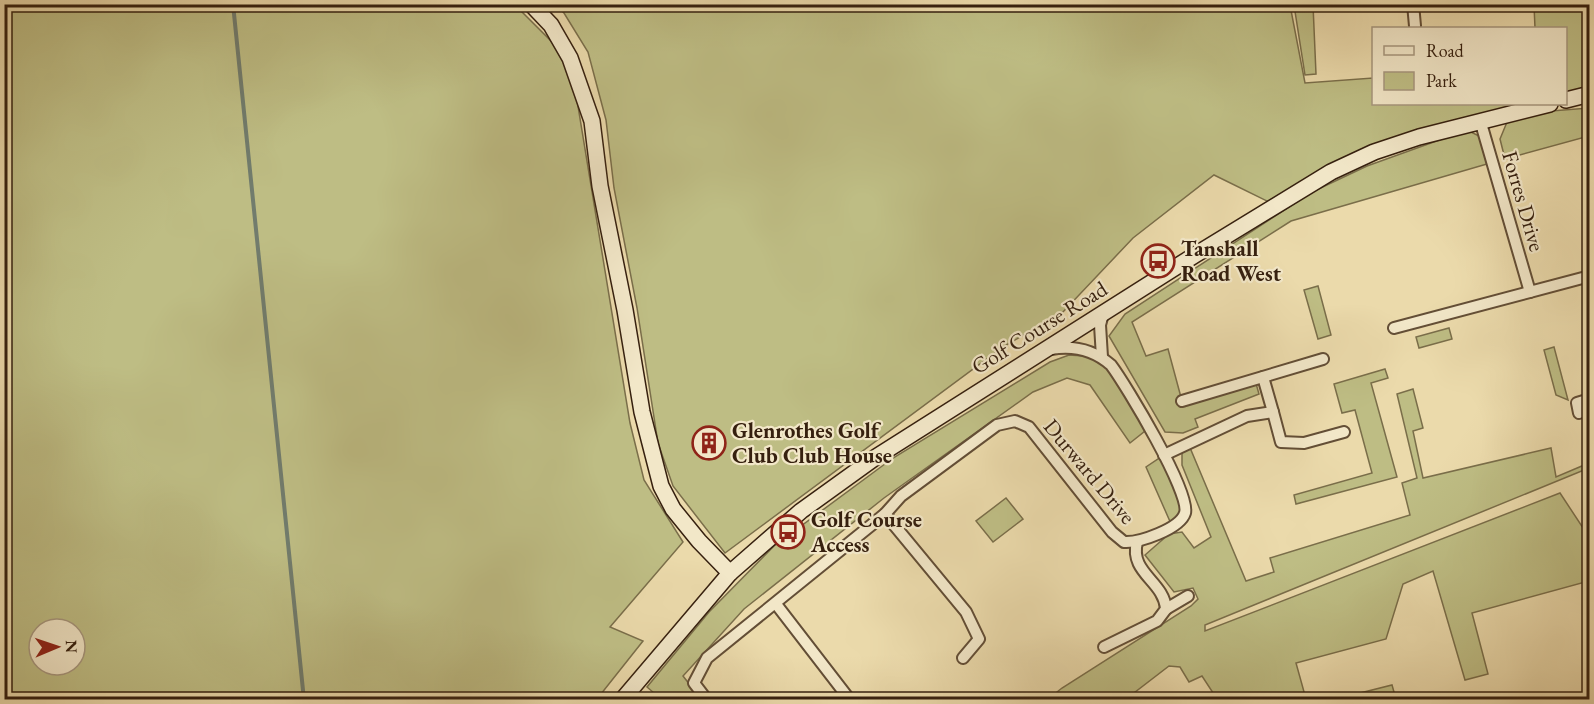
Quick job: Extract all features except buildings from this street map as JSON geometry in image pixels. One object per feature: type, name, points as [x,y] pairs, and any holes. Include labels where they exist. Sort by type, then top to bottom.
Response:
[{"type":"street","points":[[531,4],[551,25],[570,58],[592,121],[600,186],[625,310],[642,412],[661,486],[674,509],[699,541],[730,573]]},
{"type":"street","points":[[1413,4],[1415,26]]},
{"type":"street","points":[[1567,100],[1590,94]]},
{"type":"street","name":"Golf Course Road","points":[[622,699],[730,573],[793,517],[835,485],[1255,217],[1331,172],[1374,152],[1480,120],[1546,105]]},
{"type":"street","name":"Forres Drive","points":[[1480,120],[1530,292]]},
{"type":"street","points":[[1394,328],[1590,276]]},
{"type":"street","points":[[1102,357],[1100,325],[1103,314]]},
{"type":"street","points":[[1045,350],[1076,348],[1091,351],[1102,357],[1119,375],[1164,455],[1181,495],[1185,513],[1172,526],[1137,542]]},
{"type":"street","points":[[1182,401],[1323,359]]},
{"type":"street","points":[[1263,377],[1281,442],[1304,443],[1344,432]]},
{"type":"street","points":[[1579,413],[1577,403],[1590,399]]},
{"type":"street","points":[[1164,455],[1247,416],[1272,412]]},
{"type":"street","name":"Durward Drive","points":[[707,699],[694,683],[707,658],[885,514],[901,496],[997,425],[1015,421],[1029,427],[1036,434],[1118,538],[1124,542],[1137,542],[1135,556],[1137,563],[1162,594],[1166,601],[1166,609]]},
{"type":"street","points":[[885,514],[966,612],[979,639],[963,658]]},
{"type":"street","points":[[1104,647],[1156,621],[1166,609],[1188,596]]},
{"type":"street","points":[[776,603],[850,699]]},
{"type":"green space","points":[[4,5],[515,5],[553,43],[574,82],[630,423],[644,480],[683,542],[610,627],[643,641],[597,699],[5,699]]},
{"type":"green space","points":[[555,5],[1290,5],[1305,83],[1372,78],[1372,105],[1546,105],[1415,139],[1275,205],[1214,175],[1133,238],[1063,312],[1003,347],[725,553],[673,486],[658,443],[637,308],[614,188],[606,120],[588,52],[564,13]]},
{"type":"green space","points":[[1294,5],[1313,5],[1316,74],[1305,75]]},
{"type":"green space","points":[[1534,5],[1589,5],[1589,94],[1567,100],[1567,27],[1535,27]]},
{"type":"green space","points":[[1589,108],[1589,136],[1505,159],[1500,139],[1507,122],[1538,112]]},
{"type":"green space","points":[[1467,130],[1479,136],[1487,164],[1291,221],[1132,322],[1146,356],[1168,349],[1182,401],[1255,380],[1259,394],[1195,419],[1198,427],[1183,433],[1165,432],[1109,336],[1125,314],[1312,192],[1367,166]]},
{"type":"green space","points":[[1318,286],[1331,335],[1318,339],[1304,290]]},
{"type":"green space","points":[[1449,328],[1452,339],[1419,348],[1416,337]]},
{"type":"green space","points":[[1554,347],[1568,400],[1556,395],[1544,350]]},
{"type":"green space","points":[[1069,355],[1095,358],[1109,367],[1150,427],[1130,443],[1090,385],[1067,378],[1033,392],[884,498],[744,609],[683,676],[701,699],[649,699],[654,693],[647,687],[709,612],[774,546],[893,458],[1050,362]]},
{"type":"green space","points":[[1385,369],[1388,378],[1371,383],[1397,477],[1296,504],[1294,495],[1372,473],[1355,410],[1342,413],[1334,384]]},
{"type":"green space","points":[[1413,389],[1423,428],[1413,431],[1423,478],[1551,448],[1556,477],[1589,463],[1589,468],[1205,625],[1205,631],[1560,493],[1589,537],[1589,581],[1472,613],[1488,674],[1465,680],[1433,571],[1403,584],[1386,639],[1296,663],[1306,699],[1217,699],[1202,676],[1189,682],[1180,667],[1169,666],[1126,699],[1047,700],[1062,688],[1191,606],[1198,599],[1193,588],[1174,592],[1145,555],[1169,534],[1182,532],[1194,548],[1211,537],[1182,465],[1182,453],[1188,443],[1246,581],[1274,572],[1270,558],[1410,515],[1402,483],[1417,478],[1397,394]]},
{"type":"green space","points":[[1164,455],[1184,504],[1172,526],[1146,467]]},
{"type":"green space","points":[[1006,498],[1023,519],[993,542],[976,521]]},
{"type":"green space","points":[[1392,685],[1396,699],[1349,699],[1348,696]]},
{"type":"waterway","points":[[233,4],[304,700]]},
{"type":"place","name":"Tanshall Road West","points":[[1158,261]]},
{"type":"place","name":"Glenrothes Golf Club Club House","points":[[709,443]]},
{"type":"place","name":"Golf Course Access","points":[[788,532]]}]
